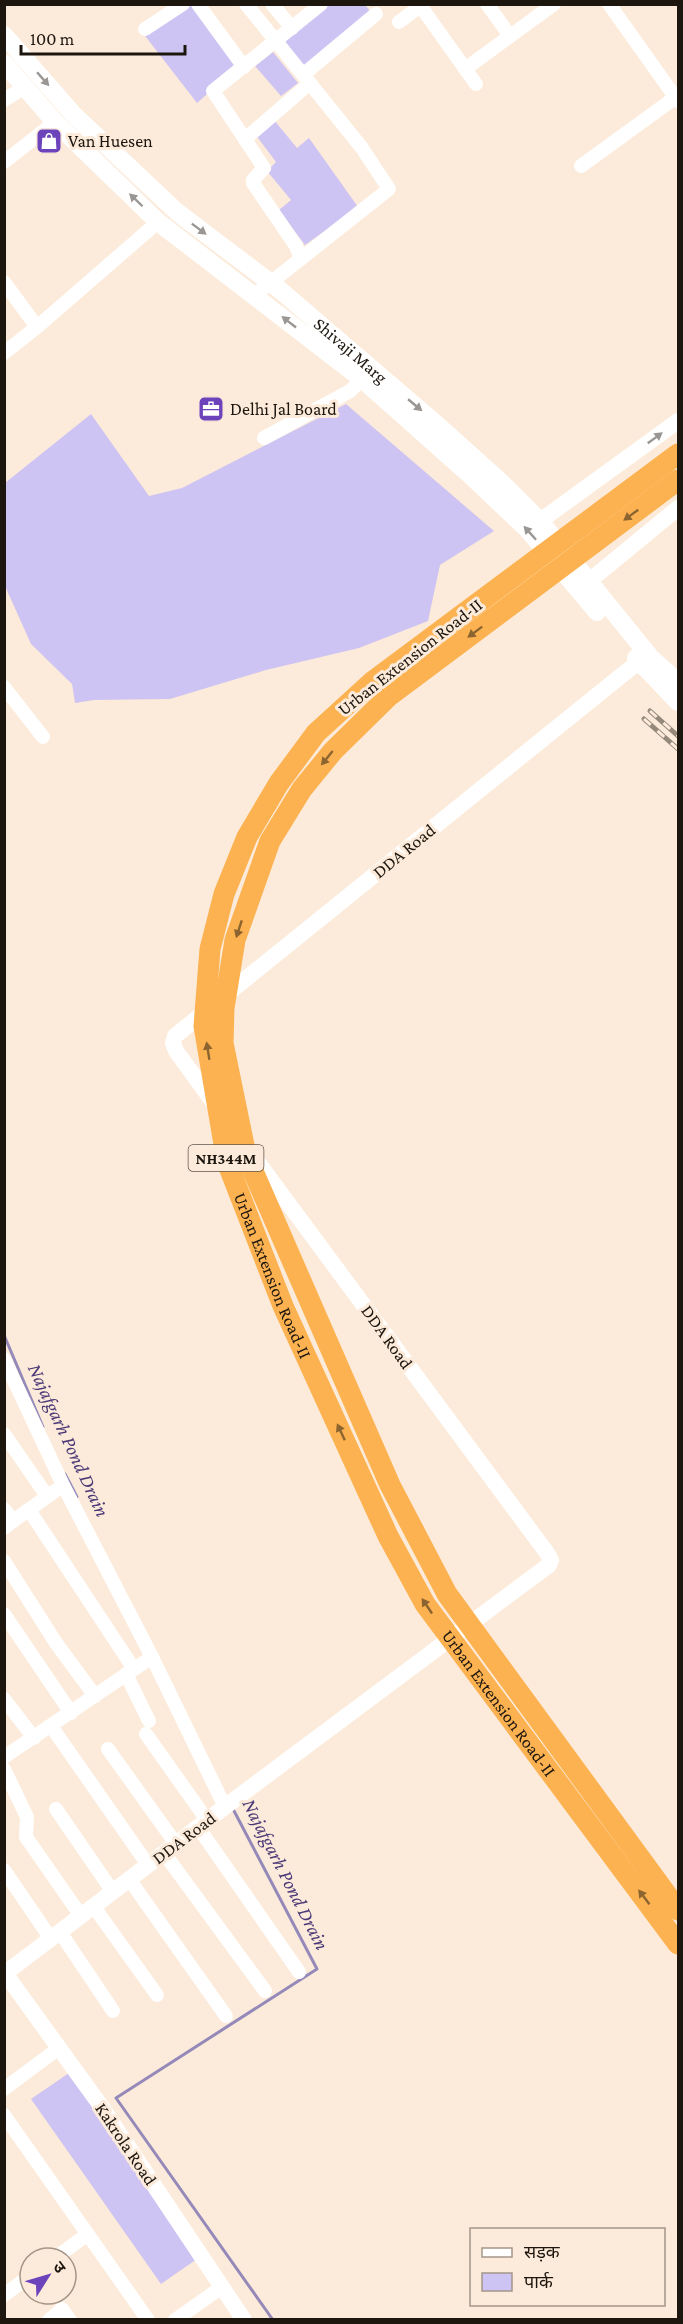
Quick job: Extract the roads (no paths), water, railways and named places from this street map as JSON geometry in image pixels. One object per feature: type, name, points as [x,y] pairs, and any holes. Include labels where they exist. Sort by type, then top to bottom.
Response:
[{"type":"highway","name":"Urban Extension Road-II","points":[[678,454],[372,682],[316,733],[279,783],[247,837],[224,894],[210,950],[204,1026],[227,1162],[283,1306],[388,1536],[425,1604],[678,1944]]},
{"type":"highway","name":"Urban Extension Road-II","points":[[678,480],[389,696],[333,751],[302,789],[270,841],[235,940],[224,1008],[223,1043],[246,1155],[332,1356],[400,1505],[447,1594],[678,1910]]},
{"type":"main road","name":"Shivaji Marg","points":[[4,35],[73,114],[177,212],[270,282],[435,422],[503,484],[540,521],[651,658],[678,682]]},
{"type":"main road","name":"Shivaji Marg","points":[[4,63],[55,122],[158,222],[362,379],[470,475],[526,529],[637,664],[678,702]]},
{"type":"street","points":[[145,29],[183,4]]},
{"type":"street","points":[[198,4],[244,67]]},
{"type":"street","points":[[246,4],[362,148],[389,189],[255,296]]},
{"type":"street","points":[[272,4],[292,28]]},
{"type":"street","points":[[487,4],[510,36]]},
{"type":"street","points":[[465,69],[554,4]]},
{"type":"street","points":[[582,166],[677,99],[609,4]]},
{"type":"street","points":[[399,22],[420,5],[476,84]]},
{"type":"street","points":[[300,259],[296,246],[253,183],[264,168],[213,92],[318,6]]},
{"type":"street","points":[[245,139],[376,14]]},
{"type":"street","points":[[4,99],[25,87]]},
{"type":"street","points":[[4,162],[55,122]]},
{"type":"street","points":[[4,353],[158,222]]},
{"type":"street","points":[[4,282],[37,327]]},
{"type":"street","points":[[264,438],[350,391],[362,379]]},
{"type":"street","points":[[540,521],[678,421]]},
{"type":"street","points":[[588,582],[678,508]]},
{"type":"street","name":"DDA Road","points":[[5,1973],[549,1565],[551,1560],[176,1051],[173,1043],[175,1036],[637,664]]},
{"type":"street","points":[[4,687],[43,737]]},
{"type":"street","points":[[4,1359],[63,1485],[230,1803]]},
{"type":"street","points":[[4,1434],[47,1496]]},
{"type":"street","points":[[4,1509],[9,1525],[63,1485]]},
{"type":"street","points":[[29,1510],[130,1672],[148,1728],[202,1824],[298,1972]]},
{"type":"street","points":[[4,1561],[56,1643],[95,1696]]},
{"type":"street","points":[[4,1614],[71,1713]]},
{"type":"street","points":[[4,1757],[152,1657]]},
{"type":"street","points":[[4,1699],[34,1738]]},
{"type":"street","points":[[51,1726],[148,1865]]},
{"type":"street","points":[[108,1749],[170,1848],[266,1991]]},
{"type":"street","points":[[4,1768],[27,1817],[26,1837],[157,1995]]},
{"type":"street","points":[[56,1809],[113,1892]]},
{"type":"street","points":[[4,1870],[113,2011]]},
{"type":"street","points":[[129,1879],[226,2016]]},
{"type":"street","name":"Kakrola Road","points":[[5,1973],[101,2106],[244,2319]]},
{"type":"street","points":[[4,2089],[59,2048]]},
{"type":"street","points":[[4,2115],[148,2319]]},
{"type":"street","points":[[72,2246],[88,2234]]},
{"type":"street","points":[[4,2295],[18,2285]]},
{"type":"street","points":[[175,2319],[222,2287]]},
{"type":"street","points":[[50,2319],[62,2309],[70,2319]]},
{"type":"waterway","name":"Najafgarh Pond Drain","points":[[4,1335],[43,1427]]},
{"type":"waterway","name":"Najafgarh Pond Drain","points":[[65,1474],[77,1497]]},
{"type":"waterway","name":"Najafgarh Pond Drain","points":[[233,1809],[317,1969],[116,2098],[273,2320]]},
{"type":"railway","points":[[650,711],[678,736]]},
{"type":"railway","points":[[644,719],[678,749]]},
{"type":"place","name":"Van Huesen","points":[[49,141]]},
{"type":"place","name":"Delhi Jal Board","points":[[211,409]]}]
